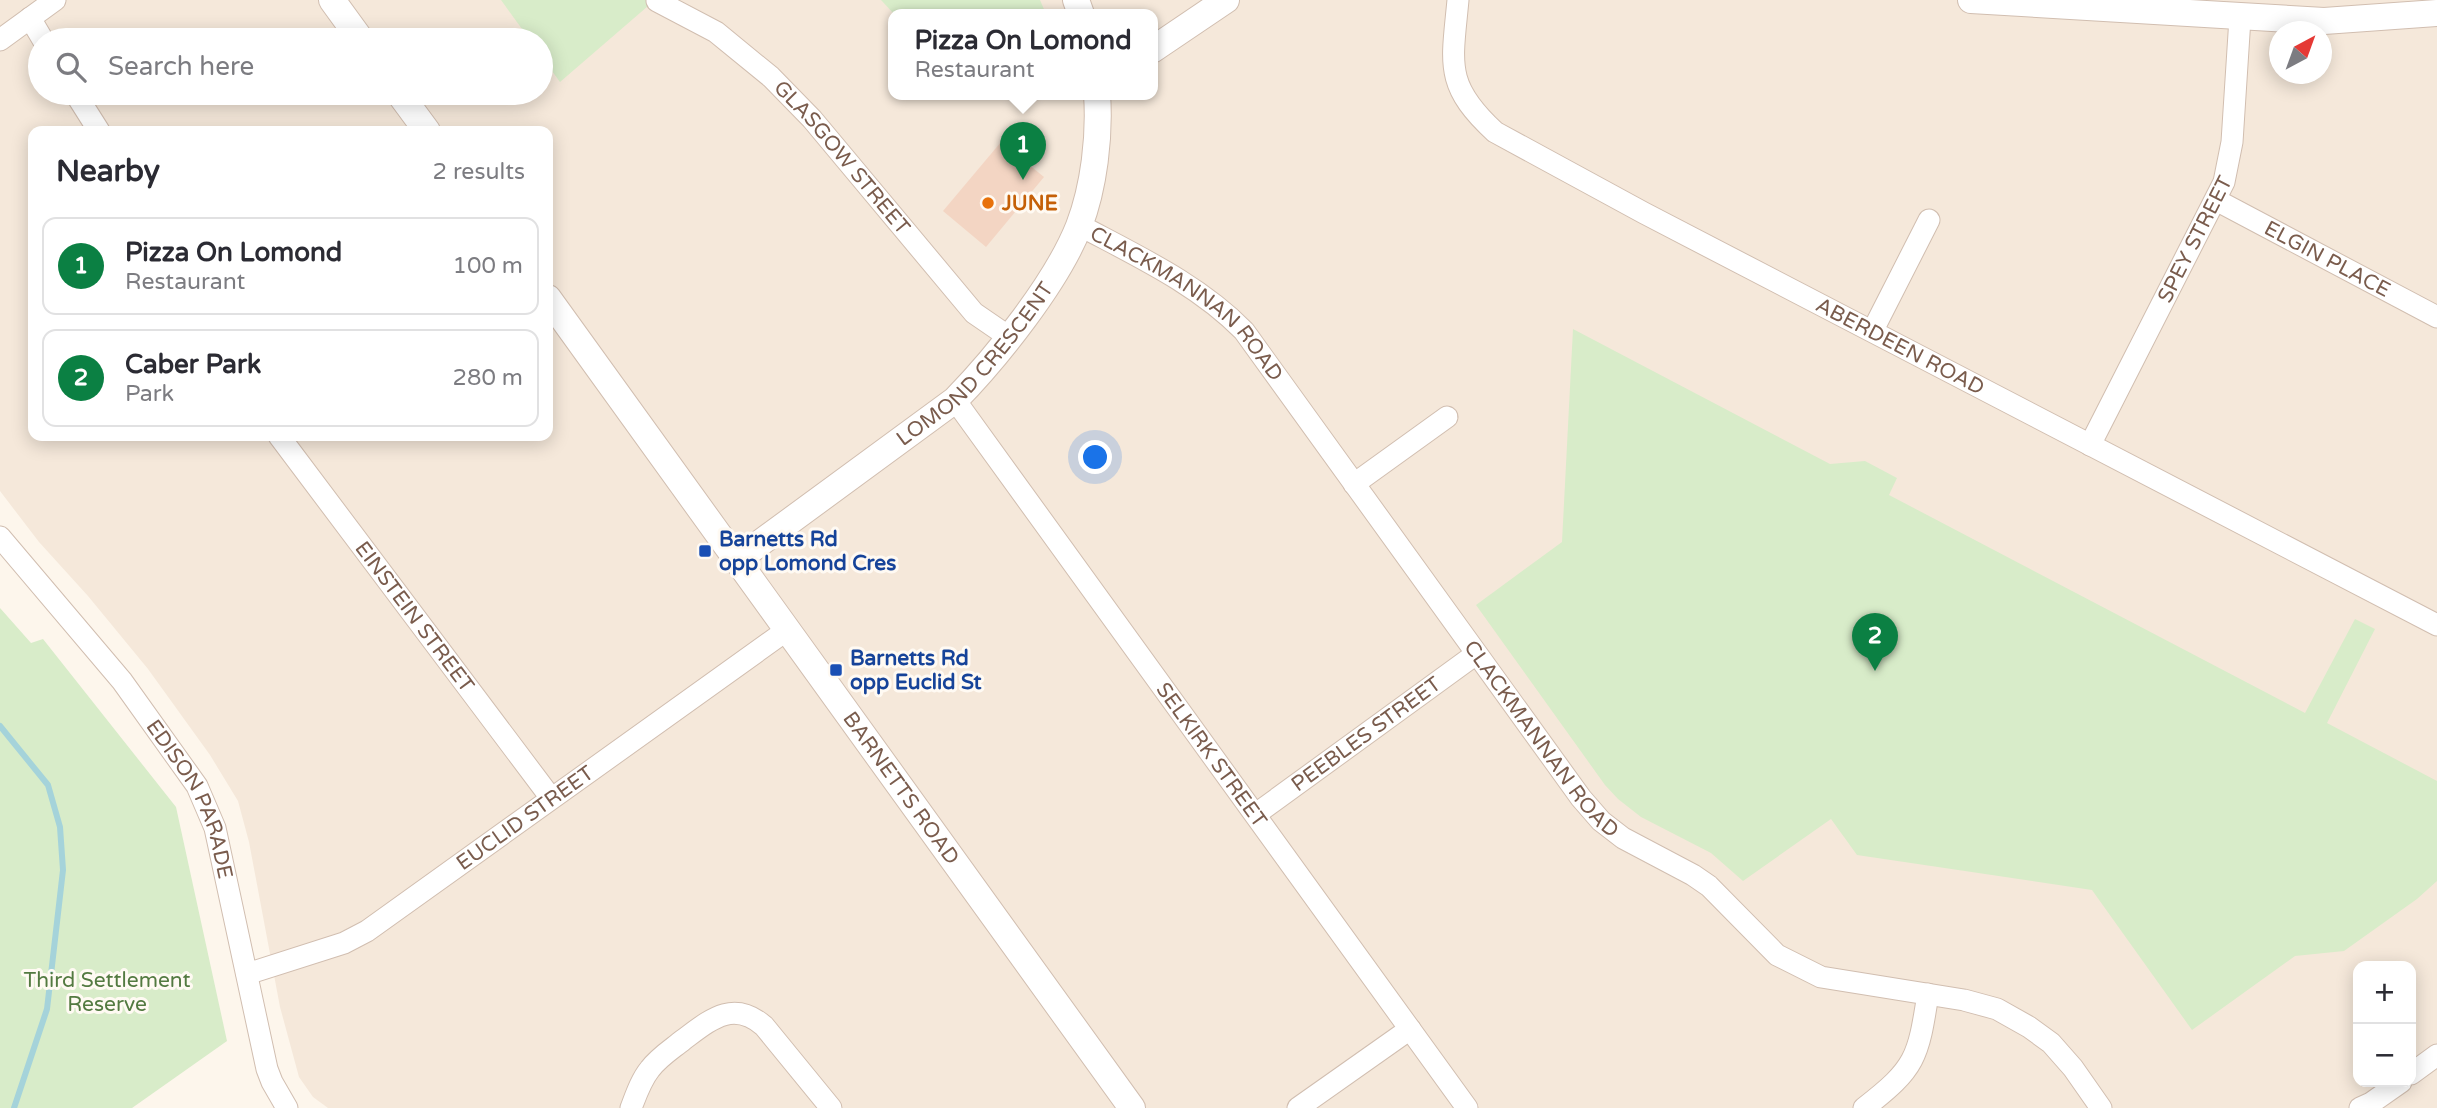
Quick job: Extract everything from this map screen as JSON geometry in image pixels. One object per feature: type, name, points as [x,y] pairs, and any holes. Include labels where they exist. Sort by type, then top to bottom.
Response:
[{"type":"street","points":[[0,40],[55,0]]},
{"type":"street","points":[[332,0],[352,28]]},
{"type":"street","points":[[1158,48],[1226,0]]},
{"type":"street","name":"ABERDEEN ROAD","points":[[1458,0],[1453,65],[1457,82],[1465,100],[1478,117],[1495,132],[1644,213],[2437,625]]},
{"type":"street","points":[[1971,0],[2324,21],[2437,13]]},
{"type":"street","name":"GLASGOW STREET","points":[[657,1],[716,32],[771,77],[812,119],[974,313],[1009,337]]},
{"type":"street","points":[[30,18],[36,28]]},
{"type":"street","name":"SPEY STREET","points":[[2090,445],[2216,201],[2228,169],[2240,18]]},
{"type":"street","name":"LOMOND CRESCENT","points":[[737,560],[955,400],[1009,337],[1054,274],[1079,225],[1091,173],[1097,100]]},
{"type":"street","points":[[83,105],[96,126]]},
{"type":"street","points":[[408,105],[423,126]]},
{"type":"street","name":"ELGIN PLACE","points":[[2216,201],[2437,317]]},
{"type":"street","points":[[1873,330],[1930,220]]},
{"type":"street","name":"CLACKMANNAN ROAD","points":[[1079,225],[1189,286],[1231,318],[1257,347],[1476,654],[1581,798],[1601,821],[1630,842],[1709,886],[1777,955],[1821,977],[1981,1003],[2029,1027],[2062,1055],[2101,1108]]},
{"type":"street","name":"BARNETTS ROAD","points":[[553,305],[1132,1108]]},
{"type":"street","name":"SELKIRK STREET","points":[[955,400],[1467,1108]]},
{"type":"street","points":[[1354,484],[1447,417]]},
{"type":"street","name":"EINSTEIN STREET","points":[[283,441],[551,798]]},
{"type":"street","name":"EDISON PARADE","points":[[0,537],[110,666],[197,786],[215,828],[267,1069],[287,1108]]},
{"type":"street","name":"EUCLID STREET","points":[[247,974],[356,938],[787,629]]},
{"type":"street","name":"PEEBLES STREET","points":[[1256,814],[1476,654]]},
{"type":"street","points":[[1864,1108],[1893,1086],[1914,1058],[1919,1045],[1928,994]]},
{"type":"street","points":[[631,1108],[645,1076],[657,1061],[710,1020],[741,1004],[764,1026],[831,1108]]},
{"type":"street","points":[[1298,1108],[1410,1029]]},
{"type":"street","points":[[2416,1070],[2437,1055]]},
{"type":"street","points":[[2360,1108],[2394,1087]]},
{"type":"shaded area","points":[[0,0],[2437,0],[2437,1108],[328,1108],[313,1097],[299,1077],[280,1007],[249,842],[238,801],[210,755],[148,669],[39,542],[0,491]]},
{"type":"green space","points":[[501,0],[655,0],[560,82],[553,72],[553,28],[521,28]]},
{"type":"green space","points":[[881,0],[1040,0],[1044,9],[889,9]]},
{"type":"green space","points":[[1573,329],[1830,464],[1865,461],[1897,478],[1889,495],[2305,713],[2355,619],[2375,629],[2327,723],[2437,781],[2437,881],[2417,899],[2344,951],[2295,956],[2192,1030],[2092,890],[1857,855],[1831,819],[1743,881],[1711,853],[1641,817],[1605,785],[1476,605],[1562,542]]},
{"type":"green space","name":"Third Settlement Reserve","points":[[0,608],[31,643],[43,639],[176,807],[227,1041],[132,1108],[0,1108]]},
{"type":"building","points":[[1001,142],[1044,177],[986,247],[943,211]]},
{"type":"waterway","points":[[0,726],[48,785],[60,827],[63,870],[47,1009],[14,1108]]},
{"type":"place","name":"Pizza On Lomond","points":[[1023,180]]},
{"type":"place","name":"JUNE","points":[[988,203]]},
{"type":"place","name":"Barnetts Rd opp Lomond Cres","points":[[705,551]]},
{"type":"place","name":"Barnetts Rd opp Euclid St","points":[[836,670]]},
{"type":"place","name":"Caber Park","points":[[1875,671]]}]
